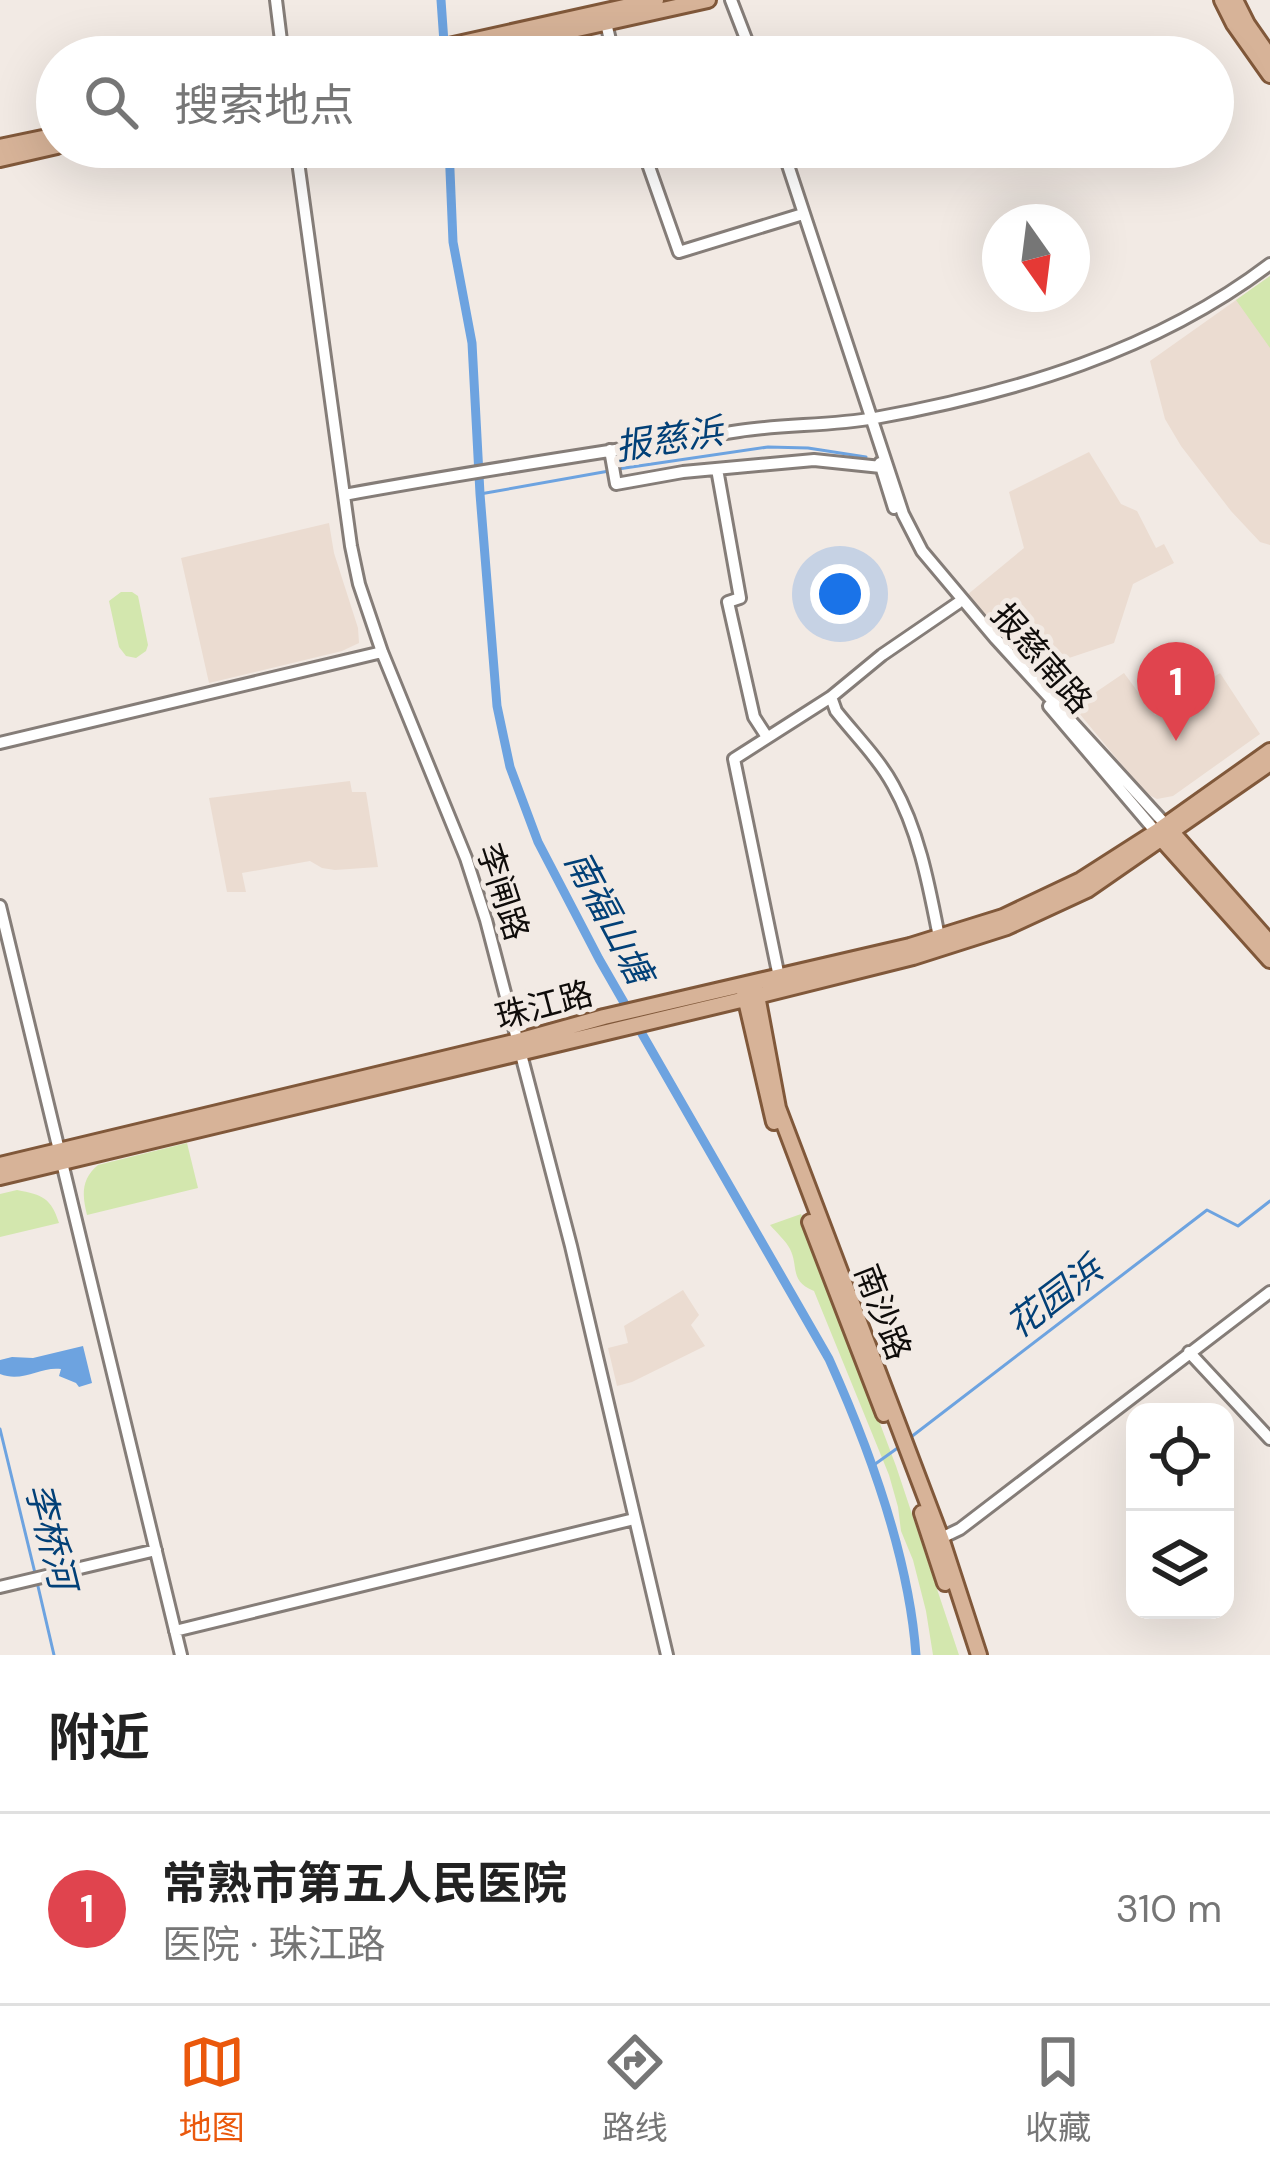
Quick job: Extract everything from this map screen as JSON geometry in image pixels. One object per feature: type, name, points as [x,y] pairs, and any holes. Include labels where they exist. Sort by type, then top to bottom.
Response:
[{"type":"main road","points":[[519,36],[656,0]]},
{"type":"main road","points":[[539,36],[708,0]]},
{"type":"main road","points":[[1222,0],[1270,75]]},
{"type":"main road","points":[[1235,0],[1270,57]]},
{"type":"main road","points":[[0,147],[36,139]]},
{"type":"main road","points":[[0,159],[36,151]]},
{"type":"main road","name":"珠江路","points":[[0,1165],[61,1156],[646,1014],[913,957],[1007,927],[1088,890],[1270,751]]},
{"type":"main road","name":"珠江路","points":[[750,991],[779,977],[1003,916],[1082,880],[1270,764]]},
{"type":"main road","name":"报慈南路","points":[[1164,833],[1270,943]]},
{"type":"main road","name":"报慈南路","points":[[1164,833],[1270,960]]},
{"type":"main road","name":"南沙路","points":[[750,991],[768,1104],[840,1305],[936,1540],[974,1655]]},
{"type":"main road","name":"珠江路","points":[[0,1177],[61,1156]]},
{"type":"street","points":[[276,0],[280,36]]},
{"type":"street","points":[[730,0],[745,36]]},
{"type":"street","points":[[605,23],[608,36]]},
{"type":"street","name":"李闸路","points":[[299,168],[359,584],[486,920],[578,1274],[667,1655]]},
{"type":"street","points":[[649,168],[679,252],[803,214]]},
{"type":"street","name":"报慈南路","points":[[789,168],[903,514],[922,551],[1164,833]]},
{"type":"street","points":[[344,495],[776,425],[871,419],[1013,386],[1118,352],[1186,319],[1270,264]]},
{"type":"street","name":"报慈南路","points":[[871,419],[897,517],[913,548],[1164,833]]},
{"type":"street","points":[[610,450],[616,484],[683,472],[814,460],[881,467]]},
{"type":"street","points":[[717,469],[740,598],[728,602],[754,717],[767,737]]},
{"type":"street","points":[[779,977],[734,759],[831,697],[958,603]]},
{"type":"street","points":[[0,742],[382,652]]},
{"type":"street","points":[[831,697],[836,711],[892,783],[921,858],[939,937]]},
{"type":"street","points":[[0,906],[182,1655]]},
{"type":"street","points":[[936,1540],[959,1529],[1270,1292]]},
{"type":"street","points":[[1189,1352],[1270,1439]]},
{"type":"street","points":[[176,1631],[634,1519]]},
{"type":"street","points":[[0,1587],[156,1550]]},
{"type":"shaded area","points":[[1270,276],[1270,545],[1260,542],[1231,511],[1181,446],[1165,419],[1150,361]]},
{"type":"shaded area","points":[[1089,452],[1121,504],[1137,511],[1156,548],[1164,544],[1174,563],[1133,584],[1114,643],[1057,662],[1024,629],[1011,641],[967,595],[1024,548],[1009,492]]},
{"type":"shaded area","points":[[329,523],[359,643],[209,683],[181,558]]},
{"type":"shaded area","points":[[1124,673],[1155,715],[1220,673],[1260,734],[1173,796],[1157,799],[1145,793],[1074,707]]},
{"type":"shaded area","points":[[350,781],[352,792],[366,792],[378,867],[335,870],[310,861],[242,873],[246,892],[227,892],[209,798]]},
{"type":"shaded area","points":[[683,1290],[699,1315],[691,1325],[705,1346],[617,1386],[608,1348],[628,1343],[624,1326]]},
{"type":"green space","points":[[1270,276],[1270,348],[1236,300]]},
{"type":"green space","points":[[121,592],[138,596],[148,645],[136,658],[126,656],[119,647],[109,601]]},
{"type":"green space","points":[[187,1143],[198,1188],[87,1215],[84,1188],[98,1165]]},
{"type":"green space","points":[[17,1190],[45,1199],[59,1223],[0,1237],[0,1194]]},
{"type":"green space","points":[[801,1214],[896,1466],[959,1655],[933,1655],[926,1611],[889,1475],[814,1291],[798,1278],[790,1249],[770,1225]]},
{"type":"water","points":[[83,1346],[92,1383],[79,1387],[59,1376],[61,1369],[16,1377],[0,1374],[0,1360]]},
{"type":"waterway","name":"南福山塘","points":[[441,0],[444,36]]},
{"type":"waterway","name":"南福山塘","points":[[450,168],[453,242],[472,343],[497,706],[510,767],[538,842],[599,959],[829,1359],[885,1504],[905,1580],[916,1655]]},
{"type":"waterway","name":"报慈浜","points":[[618,469],[768,447],[866,457]]},
{"type":"waterway","name":"报慈浜","points":[[480,494],[609,471]]},
{"type":"waterway","name":"花园浜","points":[[911,1437],[1207,1210],[1238,1226],[1270,1201]]},
{"type":"waterway","name":"李桥河","points":[[0,1429],[35,1573]]},
{"type":"waterway","name":"花园浜","points":[[871,1467],[899,1447]]},
{"type":"waterway","name":"李桥河","points":[[37,1582],[54,1655]]},
{"type":"place","name":"常熟市第五人民医院","points":[[1176,741]]}]
